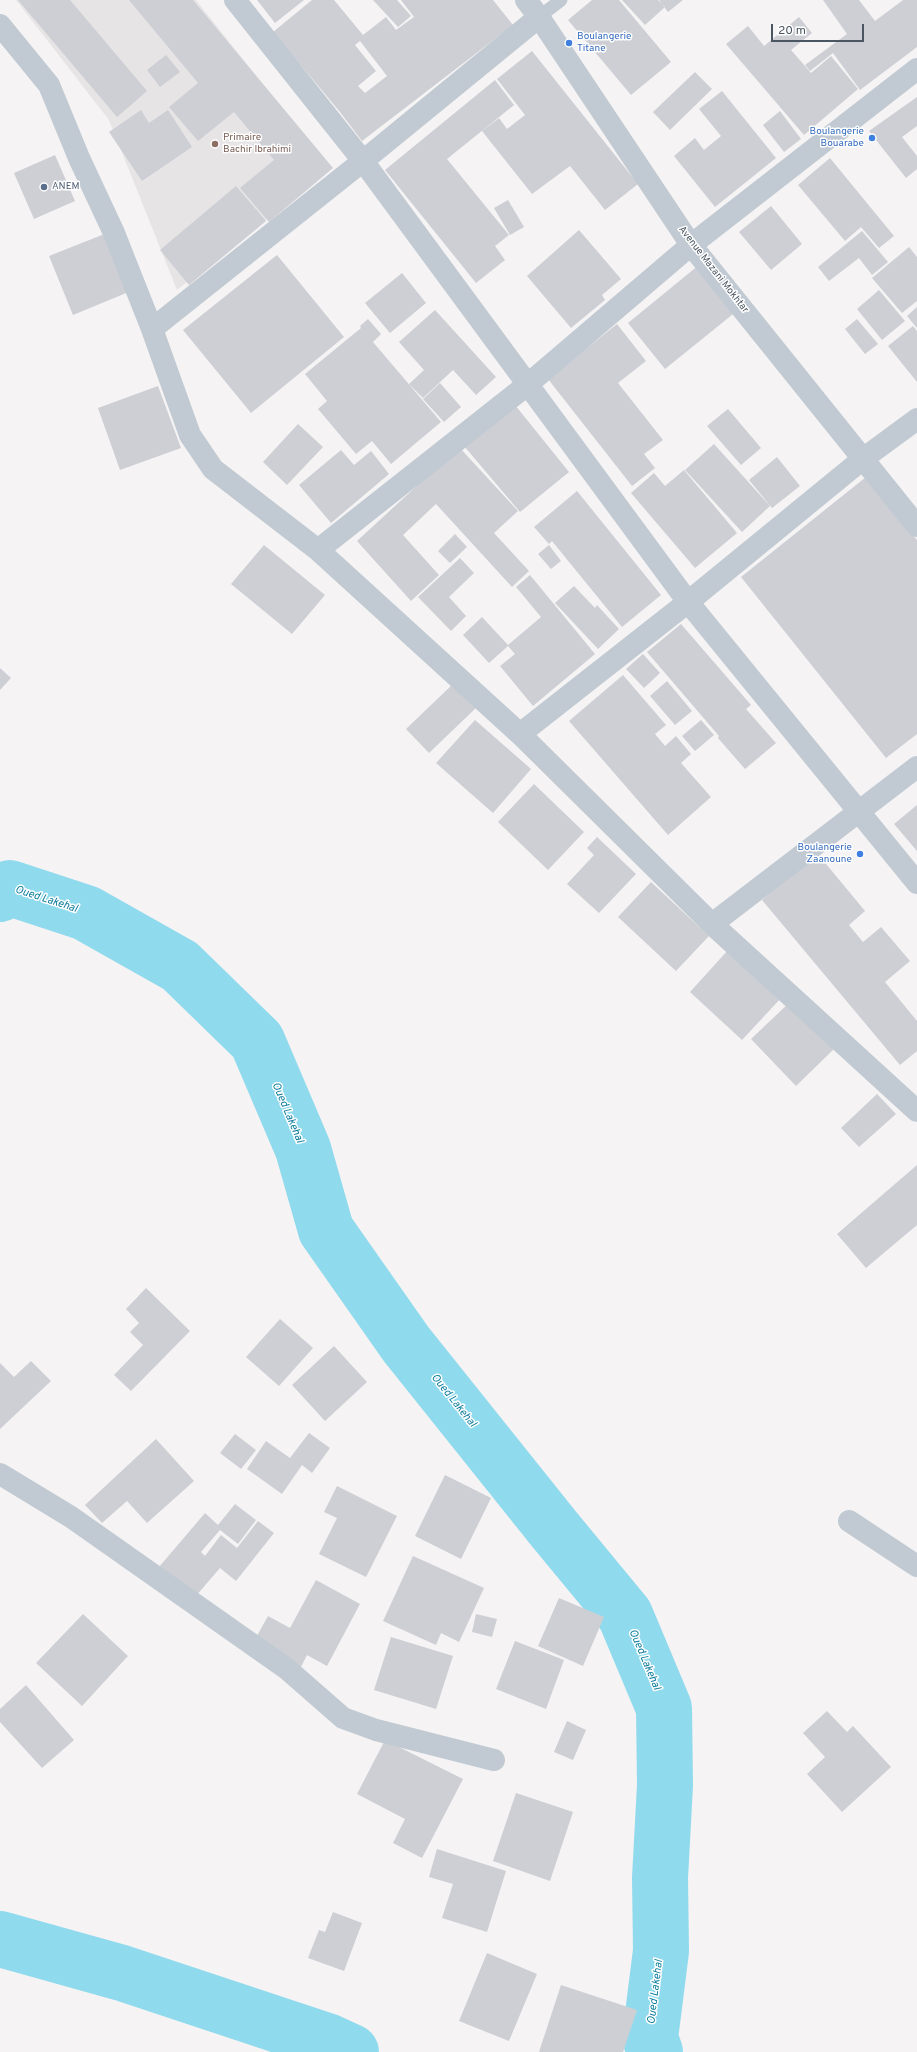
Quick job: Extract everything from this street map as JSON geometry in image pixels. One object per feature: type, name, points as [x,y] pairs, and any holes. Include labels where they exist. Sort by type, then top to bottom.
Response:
[{"type":"street","points":[[234,0],[363,161],[527,386],[688,602],[917,883]]},
{"type":"street","name":"Avenue Mazani Mokhtar","points":[[526,0],[539,17],[691,245],[864,458],[917,526]]},
{"type":"street","points":[[152,328],[363,161],[539,17]]},
{"type":"street","points":[[0,25],[49,85],[79,158],[114,233],[152,328],[190,435],[213,469],[318,550],[520,734],[712,924],[917,1111]]},
{"type":"street","points":[[318,550],[527,386],[691,245],[917,69]]},
{"type":"street","points":[[520,734],[688,602],[864,458],[917,419]]},
{"type":"street","points":[[712,924],[917,767]]},
{"type":"street","points":[[0,1474],[71,1517],[287,1669],[343,1718],[376,1730],[494,1760]]},
{"type":"street","points":[[849,1521],[917,1566]]},
{"type":"lane","points":[[539,17],[561,0]]},
{"type":"shaded area","name":"Primaire Bachir Ibrahimi","points":[[16,0],[196,0],[330,169],[177,290],[109,120]]},
{"type":"building","points":[[18,0],[70,0],[147,91],[117,117]]},
{"type":"building","points":[[129,0],[193,0],[333,168],[269,222],[240,188],[274,160],[234,112],[198,141],[169,107],[198,83]]},
{"type":"building","points":[[257,0],[304,0],[275,23]]},
{"type":"building","points":[[312,0],[334,0],[363,35],[386,17],[396,30],[414,17],[401,0],[493,0],[513,25],[362,141],[340,112],[273,32]],"holes":[[[360,41],[387,76],[365,93],[358,86],[376,71],[355,45]]]},
{"type":"building","points":[[373,0],[397,0],[411,16],[398,27]]},
{"type":"building","points":[[592,0],[619,0],[671,62],[631,95],[568,20]]},
{"type":"building","points":[[622,0],[658,0],[665,7],[645,25]]},
{"type":"building","points":[[659,0],[683,0],[668,12]]},
{"type":"building","points":[[823,0],[859,0],[875,21],[903,0],[917,0],[917,47],[860,90],[833,53],[810,71],[805,65],[847,34]]},
{"type":"building","points":[[799,17],[812,33],[791,50],[811,73],[831,56],[858,89],[804,135],[726,44],[748,26],[764,46]]},
{"type":"building","points":[[532,51],[638,184],[605,210],[570,166],[532,194],[482,131],[499,118],[507,129],[525,115],[497,79]]},
{"type":"building","points":[[166,55],[180,72],[160,87],[147,70]]},
{"type":"building","points":[[695,72],[712,89],[670,130],[653,112]]},
{"type":"building","points":[[495,80],[514,105],[447,159],[509,235],[495,246],[505,260],[476,283],[385,170]]},
{"type":"building","points":[[722,91],[776,158],[715,207],[674,156],[695,138],[704,150],[721,136],[699,109]]},
{"type":"building","points":[[917,97],[917,126],[902,137],[917,156],[917,169],[906,178],[869,131]]},
{"type":"building","points":[[141,110],[149,123],[168,110],[192,147],[142,181],[109,132]]},
{"type":"building","points":[[780,111],[801,139],[784,152],[763,125]]},
{"type":"building","name":"ANEM","points":[[55,155],[75,201],[34,219],[14,173]]},
{"type":"building","points":[[830,158],[894,236],[879,248],[861,227],[845,241],[798,185]]},
{"type":"building","points":[[236,186],[266,221],[189,285],[160,250]]},
{"type":"building","points":[[508,200],[524,227],[510,235],[494,208]]},
{"type":"building","points":[[771,206],[802,244],[771,270],[739,232]]},
{"type":"building","points":[[579,230],[621,279],[602,295],[605,300],[571,328],[527,276]]},
{"type":"building","points":[[862,231],[888,262],[872,275],[859,258],[829,281],[818,267]]},
{"type":"building","points":[[107,233],[131,291],[73,315],[49,256]]},
{"type":"building","points":[[909,247],[917,257],[917,301],[902,313],[872,278]]},
{"type":"building","points":[[277,255],[344,337],[251,413],[183,330]]},
{"type":"building","points":[[705,260],[743,306],[665,369],[628,323]]},
{"type":"building","points":[[402,273],[426,303],[390,333],[365,303]]},
{"type":"building","points":[[879,290],[905,321],[882,340],[857,309]]},
{"type":"building","points":[[917,307],[917,328],[907,316]]},
{"type":"building","points":[[435,310],[496,377],[476,395],[453,370],[423,398],[409,384],[424,370],[399,342]]},
{"type":"building","points":[[368,319],[381,334],[373,342],[441,422],[391,464],[372,441],[356,454],[318,409],[327,401],[305,374],[361,328],[360,326]]},
{"type":"building","points":[[857,319],[878,344],[865,354],[845,329]]},
{"type":"building","points":[[617,324],[646,361],[618,383],[663,440],[644,454],[655,468],[632,486],[548,379]]},
{"type":"building","points":[[913,326],[917,331],[917,382],[888,346]]},
{"type":"building","points":[[440,383],[461,407],[444,422],[423,399]]},
{"type":"building","points":[[158,386],[181,448],[120,470],[98,408]]},
{"type":"building","points":[[515,405],[569,472],[520,512],[464,446]]},
{"type":"building","points":[[728,409],[761,448],[741,465],[707,426]]},
{"type":"building","points":[[298,424],[323,447],[287,485],[263,462]]},
{"type":"building","points":[[714,444],[770,506],[742,532],[685,470]]},
{"type":"building","points":[[459,447],[518,511],[494,533],[529,571],[512,587],[436,504],[403,535],[439,575],[411,601],[357,541]]},
{"type":"building","points":[[341,450],[354,465],[371,451],[389,474],[331,523],[299,485]]},
{"type":"building","points":[[777,457],[800,486],[772,508],[749,480]]},
{"type":"building","points":[[684,470],[737,533],[695,568],[631,493],[654,473],[665,486]]},
{"type":"building","points":[[866,477],[917,540],[917,734],[886,758],[741,577]]},
{"type":"building","points":[[577,491],[661,595],[622,627],[552,541],[549,544],[534,527]]},
{"type":"building","points":[[455,534],[467,547],[450,563],[438,551]]},
{"type":"building","points":[[264,545],[325,595],[292,634],[231,584]]},
{"type":"building","points":[[549,545],[561,561],[551,569],[538,554]]},
{"type":"building","points":[[460,558],[474,573],[449,597],[466,616],[451,631],[418,597]]},
{"type":"building","points":[[530,575],[595,654],[533,706],[500,666],[515,654],[508,646],[489,663],[463,635],[482,617],[508,645],[541,617],[516,587]]},
{"type":"building","points":[[574,586],[595,608],[597,605],[619,629],[598,649],[555,603]]},
{"type":"building","points":[[681,624],[751,705],[746,709],[776,743],[745,769],[718,738],[719,736],[647,652]]},
{"type":"building","points":[[643,654],[660,673],[644,688],[626,669]]},
{"type":"building","points":[[0,668],[11,678],[0,690]]},
{"type":"building","points":[[623,675],[666,725],[655,734],[665,746],[676,736],[691,754],[681,763],[711,797],[668,835],[569,721]]},
{"type":"building","points":[[667,681],[692,711],[675,725],[650,696]]},
{"type":"building","points":[[454,683],[477,707],[429,753],[406,729]]},
{"type":"building","points":[[475,720],[531,769],[493,813],[436,763]]},
{"type":"building","points":[[701,720],[714,735],[695,751],[682,736]]},
{"type":"building","points":[[534,784],[584,832],[548,870],[498,822]]},
{"type":"building","points":[[917,805],[917,851],[894,824]]},
{"type":"building","points":[[597,837],[636,874],[599,913],[567,884],[594,855],[587,848]]},
{"type":"building","points":[[817,853],[865,911],[849,925],[863,942],[881,927],[910,961],[885,982],[917,1021],[917,1051],[900,1065],[762,900]]},
{"type":"building","points":[[651,882],[709,936],[676,971],[618,917]]},
{"type":"building","points":[[729,949],[782,997],[742,1040],[690,992]]},
{"type":"building","points":[[790,1002],[835,1048],[796,1086],[751,1039]]},
{"type":"building","points":[[877,1094],[896,1114],[859,1147],[841,1128]]},
{"type":"building","points":[[917,1165],[917,1225],[866,1268],[837,1234]]},
{"type":"building","points":[[146,1288],[190,1331],[131,1391],[114,1375],[143,1345],[130,1332],[139,1323],[126,1309]]},
{"type":"building","points":[[280,1319],[313,1348],[279,1386],[246,1357]]},
{"type":"building","points":[[334,1346],[367,1382],[325,1421],[292,1385]]},
{"type":"building","points":[[31,1361],[51,1381],[0,1429],[0,1363],[14,1377]]},
{"type":"building","points":[[309,1433],[330,1448],[312,1473],[302,1465],[282,1494],[247,1469],[266,1441],[290,1458]]},
{"type":"building","points":[[235,1434],[256,1450],[241,1469],[220,1453]]},
{"type":"building","points":[[156,1439],[194,1481],[147,1523],[127,1501],[102,1523],[85,1505]]},
{"type":"building","points":[[445,1475],[491,1498],[461,1559],[415,1536]]},
{"type":"building","points":[[337,1486],[397,1516],[366,1577],[319,1554],[337,1518],[324,1512]]},
{"type":"building","points":[[235,1504],[256,1520],[238,1544],[220,1530],[201,1552],[205,1556],[221,1535],[237,1548],[258,1521],[274,1533],[236,1581],[220,1568],[195,1597],[159,1567],[205,1513],[218,1525]]},
{"type":"building","points":[[413,1556],[484,1588],[459,1642],[441,1633],[436,1645],[383,1621]]},
{"type":"building","points":[[316,1580],[360,1604],[327,1666],[307,1655],[301,1667],[254,1641],[268,1616],[290,1628]]},
{"type":"building","points":[[559,1598],[604,1617],[583,1666],[538,1646]]},
{"type":"building","points":[[83,1614],[128,1656],[82,1706],[36,1663]]},
{"type":"building","points":[[476,1614],[497,1619],[492,1637],[472,1632]]},
{"type":"building","points":[[391,1637],[453,1656],[436,1709],[374,1690]]},
{"type":"building","points":[[515,1641],[564,1660],[546,1709],[496,1689]]},
{"type":"building","points":[[26,1685],[74,1740],[42,1768],[0,1722],[0,1709]]},
{"type":"building","points":[[827,1711],[847,1732],[853,1726],[891,1767],[842,1812],[807,1774],[825,1757],[803,1733]]},
{"type":"building","points":[[567,1721],[586,1730],[573,1760],[554,1752]]},
{"type":"building","points":[[385,1740],[463,1779],[422,1858],[393,1843],[405,1819],[357,1794]]},
{"type":"building","points":[[516,1793],[573,1812],[550,1881],[493,1861]]},
{"type":"building","points":[[437,1849],[506,1871],[487,1932],[442,1918],[453,1884],[429,1877]]},
{"type":"building","points":[[333,1912],[362,1923],[344,1971],[308,1958],[319,1930],[325,1932]]},
{"type":"building","points":[[487,1953],[537,1974],[509,2041],[459,2021]]},
{"type":"building","points":[[561,1985],[637,2010],[623,2052],[539,2052]]},
{"type":"waterway","name":"Oued Lakehal","points":[[0,894],[10,888],[86,913],[180,966],[257,1041],[303,1149],[326,1230],[406,1344],[625,1615],[664,1708],[665,1785],[660,1878],[661,1951],[650,2038],[655,2052]]},
{"type":"waterway","points":[[0,1939],[122,1973],[327,2041],[351,2052]]},
{"type":"place","name":"Boulangerie Titane","points":[[569,43]]},
{"type":"place","name":"Boulangerie Bouarabe","points":[[872,138]]},
{"type":"place","name":"Primaire Bachir Ibrahimi","points":[[215,144]]},
{"type":"place","name":"ANEM","points":[[44,187]]},
{"type":"place","name":"Boulangerie Zaanoune","points":[[860,854]]}]
